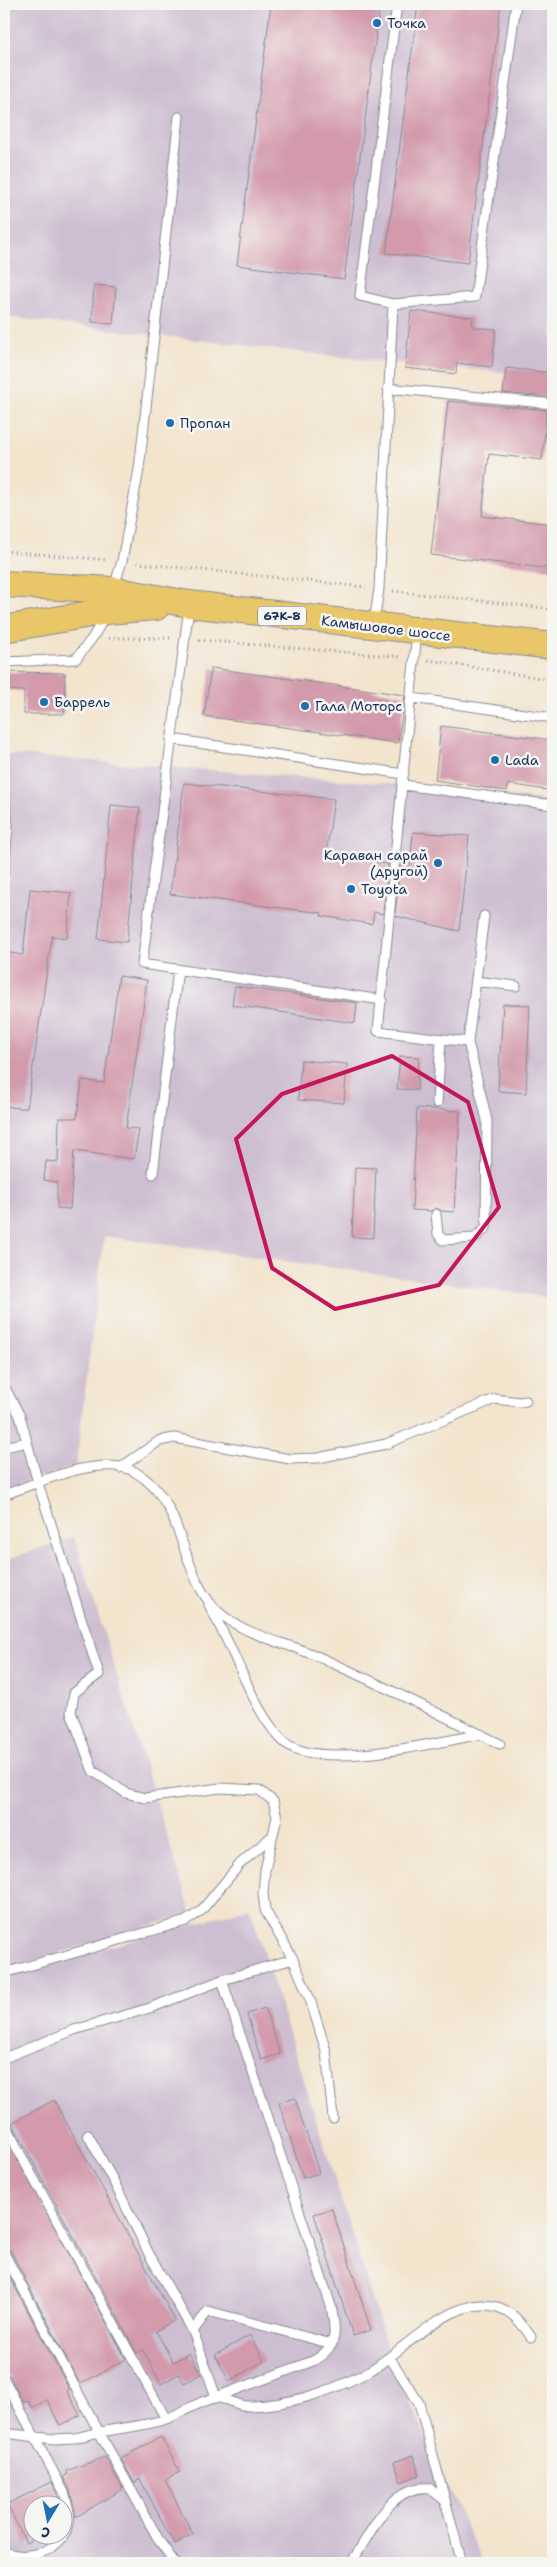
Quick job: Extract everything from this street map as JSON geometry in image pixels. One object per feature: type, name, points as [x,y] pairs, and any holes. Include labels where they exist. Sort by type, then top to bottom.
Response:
[{"type":"main road","name":"Камышовое шоссе","points":[[4,584],[110,601],[189,604],[553,646]]},
{"type":"main road","name":"Камышовое шоссе","points":[[4,629],[110,601]]},
{"type":"lane","points":[[397,4],[360,296],[393,304],[475,297],[516,4]]},
{"type":"lane","points":[[4,662],[76,659],[93,637],[110,601],[122,561],[139,469],[178,118]]},
{"type":"lane","points":[[374,626],[379,589],[393,304]]},
{"type":"lane","points":[[388,388],[553,404]]},
{"type":"lane","points":[[189,604],[187,638],[171,739],[142,964],[382,1000]]},
{"type":"lane","points":[[418,631],[378,1031],[468,1042]]},
{"type":"lane","points":[[412,698],[553,718]]},
{"type":"lane","points":[[171,739],[404,774]]},
{"type":"lane","points":[[403,785],[553,806]]},
{"type":"lane","points":[[4,794],[6,826],[4,871]]},
{"type":"lane","points":[[436,1214],[438,1234],[443,1240],[475,1238],[486,1228],[487,1120],[468,1042],[484,916]]},
{"type":"lane","points":[[153,1174],[178,969]]},
{"type":"lane","points":[[476,981],[516,986]]},
{"type":"lane","points":[[437,1103],[441,1039]]},
{"type":"lane","points":[[4,1386],[20,1416],[38,1483],[99,1674],[74,1693],[71,1712],[92,1770],[126,1793],[145,1798],[220,1788],[259,1790],[273,1801],[277,1817],[271,1838],[262,1893],[265,1910],[293,1959],[311,2002],[326,2051],[333,2118]]},
{"type":"lane","points":[[120,1468],[159,1441],[174,1438],[290,1459],[318,1458],[386,1444],[496,1399],[520,1402],[526,1400]]},
{"type":"lane","points":[[4,1447],[27,1442]]},
{"type":"lane","points":[[4,1495],[85,1468],[109,1466],[134,1471],[153,1487],[168,1506],[203,1594],[256,1705],[282,1741],[304,1751],[329,1757],[363,1755],[481,1734]]},
{"type":"lane","points":[[203,1594],[221,1614],[251,1634],[317,1656],[500,1744]]},
{"type":"lane","points":[[4,1973],[186,1921],[201,1911],[240,1864],[271,1838]]},
{"type":"lane","points":[[4,2058],[74,2030],[150,2008],[222,1980],[293,1959]]},
{"type":"lane","points":[[4,2433],[18,2433],[37,2438],[74,2438],[166,2419],[216,2397],[313,2361],[325,2354],[332,2344],[335,2330],[331,2306],[222,1980]]},
{"type":"lane","points":[[4,2120],[166,2419]]},
{"type":"lane","points":[[88,2136],[114,2182],[149,2254],[193,2331],[216,2397]]},
{"type":"lane","points":[[4,2254],[99,2432],[160,2542],[175,2563]]},
{"type":"lane","points":[[216,2397],[245,2406],[281,2402],[339,2386],[390,2358],[449,2314],[483,2305],[501,2307],[512,2314],[531,2337]]},
{"type":"lane","points":[[193,2331],[208,2311],[332,2344]]},
{"type":"lane","points":[[390,2358],[419,2404],[462,2563]]},
{"type":"lane","points":[[4,2380],[37,2438],[64,2492],[69,2511],[68,2527],[61,2538],[42,2552],[28,2556],[12,2555],[4,2552]]},
{"type":"lane","points":[[351,2563],[386,2509],[409,2489],[428,2488],[437,2492],[444,2501]]},
{"type":"path","points":[[4,551],[122,561],[553,610]]},
{"type":"path","points":[[93,637],[187,638],[416,658],[553,680]]},
{"type":"highlighted area","points":[[392,1056],[468,1102],[499,1207],[439,1285],[335,1309],[272,1268],[236,1139],[282,1094]]},
{"type":"shaded area","points":[[4,4],[553,4],[553,377],[366,360],[4,317]]},
{"type":"shaded area","points":[[4,754],[403,785],[553,801],[553,1298],[104,1236],[76,1466],[4,1488]]},
{"type":"shaded area","points":[[74,1537],[191,1913],[4,1970],[4,1560]]},
{"type":"shaded area","points":[[250,1908],[390,2356],[482,2563],[4,2563],[4,1976]]},
{"type":"building","points":[[271,4],[380,4],[344,279],[237,265]]},
{"type":"building","points":[[418,4],[501,4],[468,263],[386,253]]},
{"type":"building","points":[[94,285],[116,287],[113,324],[92,322]]},
{"type":"building","points":[[411,311],[473,317],[472,327],[496,329],[492,367],[457,363],[456,374],[405,368]]},
{"type":"building","points":[[506,368],[552,373],[549,397],[503,393]]},
{"type":"building","points":[[448,401],[547,410],[542,460],[489,454],[482,516],[553,524],[553,569],[431,555]]},
{"type":"building","name":"Гала Моторс","points":[[211,668],[405,695],[398,743],[204,716]]},
{"type":"building","name":"Баррель","points":[[4,672],[65,673],[64,714],[24,714],[24,691],[4,690]]},
{"type":"building","name":"Lada","points":[[441,726],[553,740],[553,791],[508,784],[507,791],[435,780]]},
{"type":"building","points":[[184,783],[334,799],[326,855],[388,864],[383,914],[374,912],[372,924],[321,916],[322,913],[170,894]]},
{"type":"building","points":[[111,805],[140,808],[127,942],[98,939]]},
{"type":"building","points":[[413,832],[469,836],[459,931],[395,916],[400,866],[410,868]]},
{"type":"building","points":[[30,889],[71,893],[67,938],[52,936],[27,1108],[20,1108],[4,1106],[4,952],[23,955]]},
{"type":"building","points":[[119,976],[147,980],[126,1128],[139,1129],[134,1159],[74,1151],[70,1209],[57,1208],[57,1182],[44,1180],[46,1161],[58,1162],[59,1118],[77,1118],[82,1080],[104,1083]]},
{"type":"building","points":[[235,986],[357,1003],[355,1023],[232,1005]]},
{"type":"building","points":[[503,1004],[530,1005],[526,1093],[498,1091]]},
{"type":"building","points":[[400,1056],[419,1057],[417,1090],[397,1089]]},
{"type":"building","points":[[301,1060],[347,1064],[344,1103],[298,1100]]},
{"type":"building","points":[[417,1108],[460,1111],[454,1212],[442,1211],[436,1208],[431,1211],[412,1210]]},
{"type":"building","points":[[355,1167],[376,1168],[373,1238],[352,1237]]},
{"type":"building","points":[[265,2008],[280,2054],[261,2060],[247,2014]]},
{"type":"building","points":[[295,2098],[319,2173],[303,2178],[279,2103]]},
{"type":"building","points":[[54,2100],[175,2320],[156,2331],[173,2362],[189,2353],[201,2374],[184,2383],[179,2374],[161,2384],[143,2350],[137,2353],[12,2123]]},
{"type":"building","points":[[4,2134],[126,2359],[80,2384],[10,2250],[4,2247]]},
{"type":"building","points":[[332,2209],[371,2330],[353,2336],[314,2214]]},
{"type":"building","points":[[4,2266],[69,2389],[67,2391],[80,2415],[60,2426],[47,2400],[32,2408],[28,2400],[23,2402],[10,2376],[4,2373]]},
{"type":"building","points":[[250,2335],[264,2361],[229,2381],[215,2355]]},
{"type":"building","points":[[161,2437],[180,2472],[165,2480],[193,2534],[174,2544],[140,2479],[134,2483],[121,2458]]},
{"type":"building","points":[[413,2455],[420,2475],[401,2482],[394,2462]]},
{"type":"building","points":[[105,2457],[123,2489],[76,2517],[72,2494],[63,2477],[68,2474],[66,2471]]},
{"type":"building","points":[[52,2482],[57,2494],[27,2494]]},
{"type":"building","points":[[22,2497],[22,2535],[7,2504]]},
{"type":"place","name":"Точка","points":[[377,23]]},
{"type":"place","name":"Пропан","points":[[170,423]]},
{"type":"place","name":"Баррель","points":[[44,702]]},
{"type":"place","name":"Гала Моторс","points":[[305,706]]},
{"type":"place","name":"Lada","points":[[495,760]]},
{"type":"place","name":"Караван сарай (другой)","points":[[438,863]]},
{"type":"place","name":"Toyota","points":[[351,889]]}]
